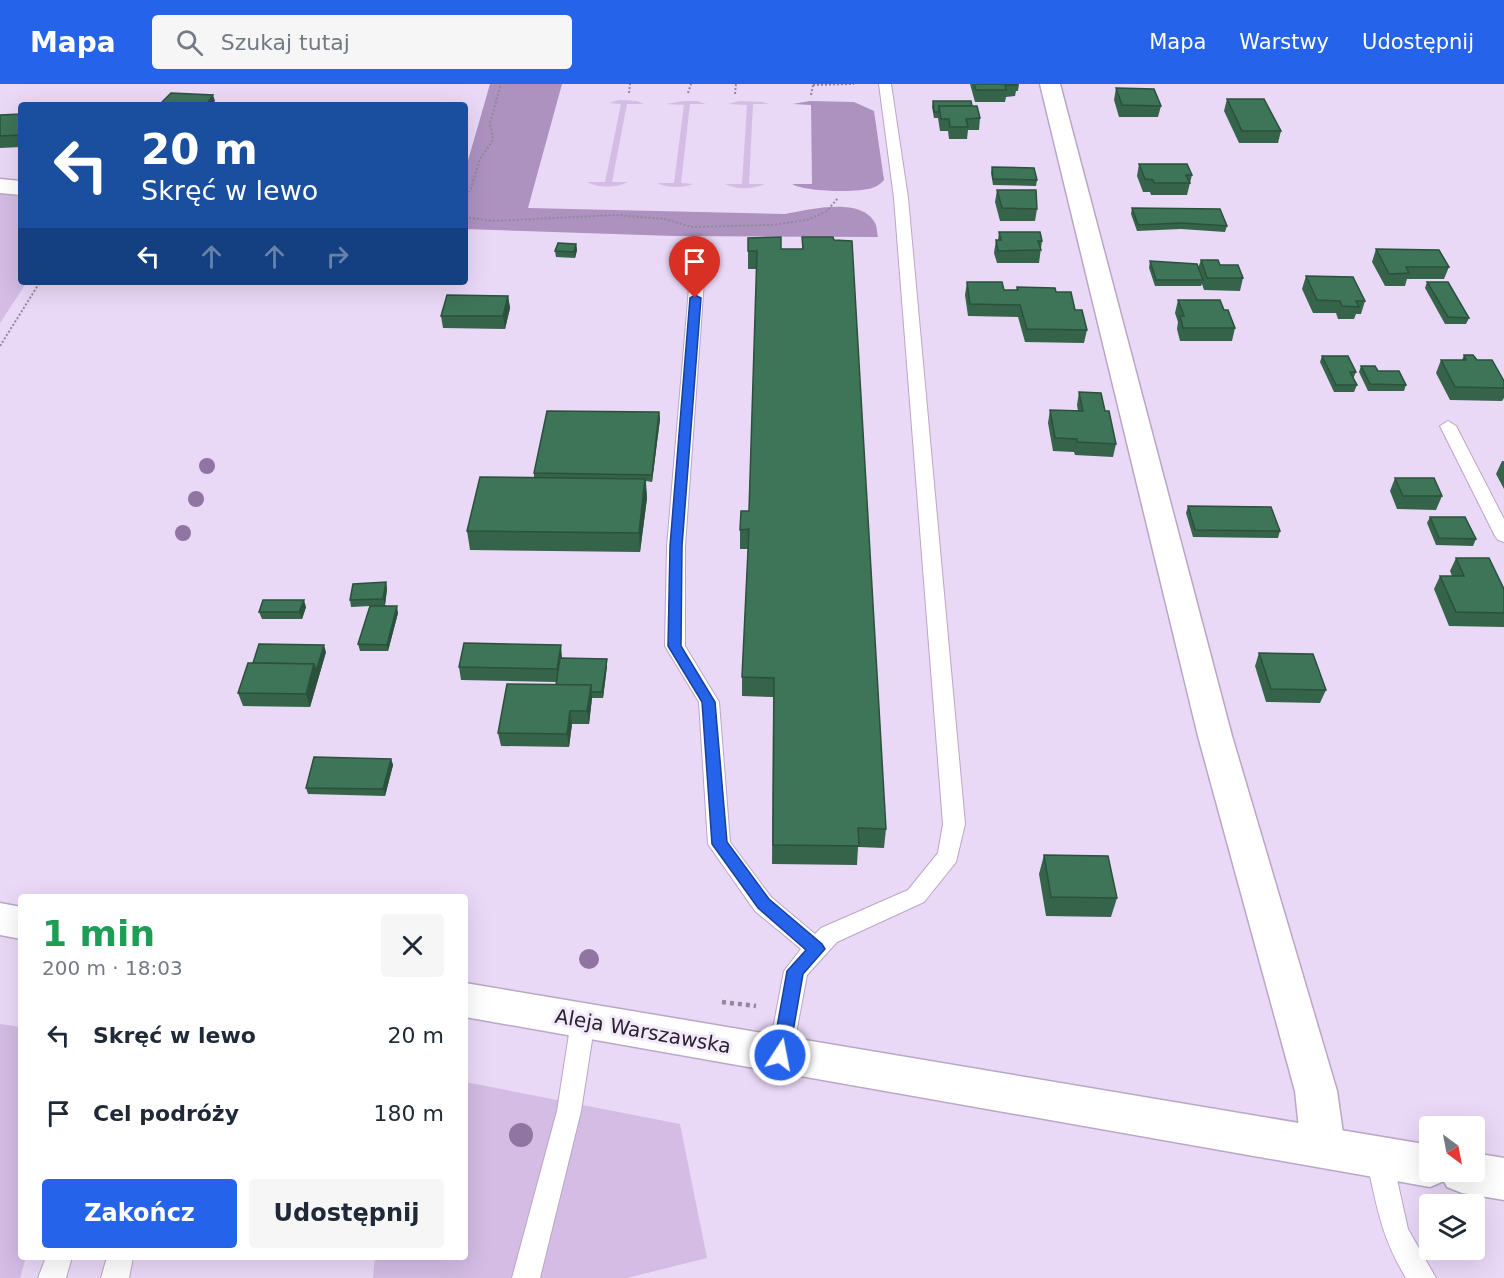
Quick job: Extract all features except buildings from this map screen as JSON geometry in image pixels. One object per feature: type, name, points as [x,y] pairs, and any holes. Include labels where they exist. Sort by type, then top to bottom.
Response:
[{"type":"street","points":[[1050,84],[1215,736],[1316,1091],[1323,1147]]},
{"type":"street","points":[[0,186],[18,188]]},
{"type":"street","points":[[0,919],[18,922]]},
{"type":"street","name":"Aleja Warszawska","points":[[468,1001],[1419,1164]]},
{"type":"street","points":[[1485,1176],[1504,1179]]},
{"type":"lane","points":[[780,1055],[796,971],[829,935],[916,896],[948,856],[954,824],[901,198],[885,84]]},
{"type":"lane","points":[[699,253],[676,546],[675,646],[708,702],[719,844],[763,904],[817,949]]},
{"type":"lane","points":[[1448,426],[1504,536]]},
{"type":"lane","points":[[526,1278],[569,1111],[583,1021]]},
{"type":"lane","points":[[1379,1157],[1395,1229],[1401,1245],[1422,1278]]},
{"type":"lane","points":[[52,1278],[58,1260]]},
{"type":"lane","points":[[115,1278],[119,1260]]},
{"type":"path","points":[[468,192],[480,159],[493,140],[490,123],[501,84]]},
{"type":"path","points":[[628,93],[630,84]]},
{"type":"path","points":[[688,93],[691,84]]},
{"type":"path","points":[[735,94],[736,84]]},
{"type":"path","points":[[811,95],[813,84],[854,84]]},
{"type":"path","points":[[468,217],[492,221],[616,215],[665,219],[692,227],[771,225],[807,220],[827,211],[838,198]]},
{"type":"path","points":[[0,346],[38,285]]},
{"type":"path","points":[[720,1002],[789,1010]]},
{"type":"shaded area","points":[[490,84],[562,84],[528,208],[785,214],[820,208],[846,207],[868,215],[876,224],[878,237],[674,236],[468,229],[468,161]]},
{"type":"shaded area","points":[[619,100],[637,101],[644,104],[627,104],[612,182],[628,182],[613,186],[591,184],[587,182],[605,182],[621,104],[609,103]]},
{"type":"shaded area","points":[[697,101],[706,104],[690,104],[681,183],[693,184],[680,187],[665,186],[657,183],[674,183],[684,105],[666,104]]},
{"type":"shaded area","points":[[739,101],[769,104],[753,104],[749,184],[765,184],[750,188],[725,184],[742,184],[747,105],[728,104]]},
{"type":"shaded area","points":[[810,101],[854,102],[874,111],[884,180],[880,184],[865,190],[844,191],[808,189],[792,184],[812,184],[811,105],[793,104]]},
{"type":"shaded area","points":[[0,192],[18,194],[18,285],[25,285],[0,323]]},
{"type":"shaded area","points":[[0,1024],[18,1027],[18,1260],[25,1260],[20,1278],[0,1278]]},
{"type":"shaded area","points":[[468,1083],[680,1124],[707,1258],[627,1278],[373,1278],[375,1260],[468,1260]]},
{"type":"route","points":[[695,298],[676,546],[675,646],[708,702],[719,844],[763,904],[817,949],[796,971],[780,1055]]}]
